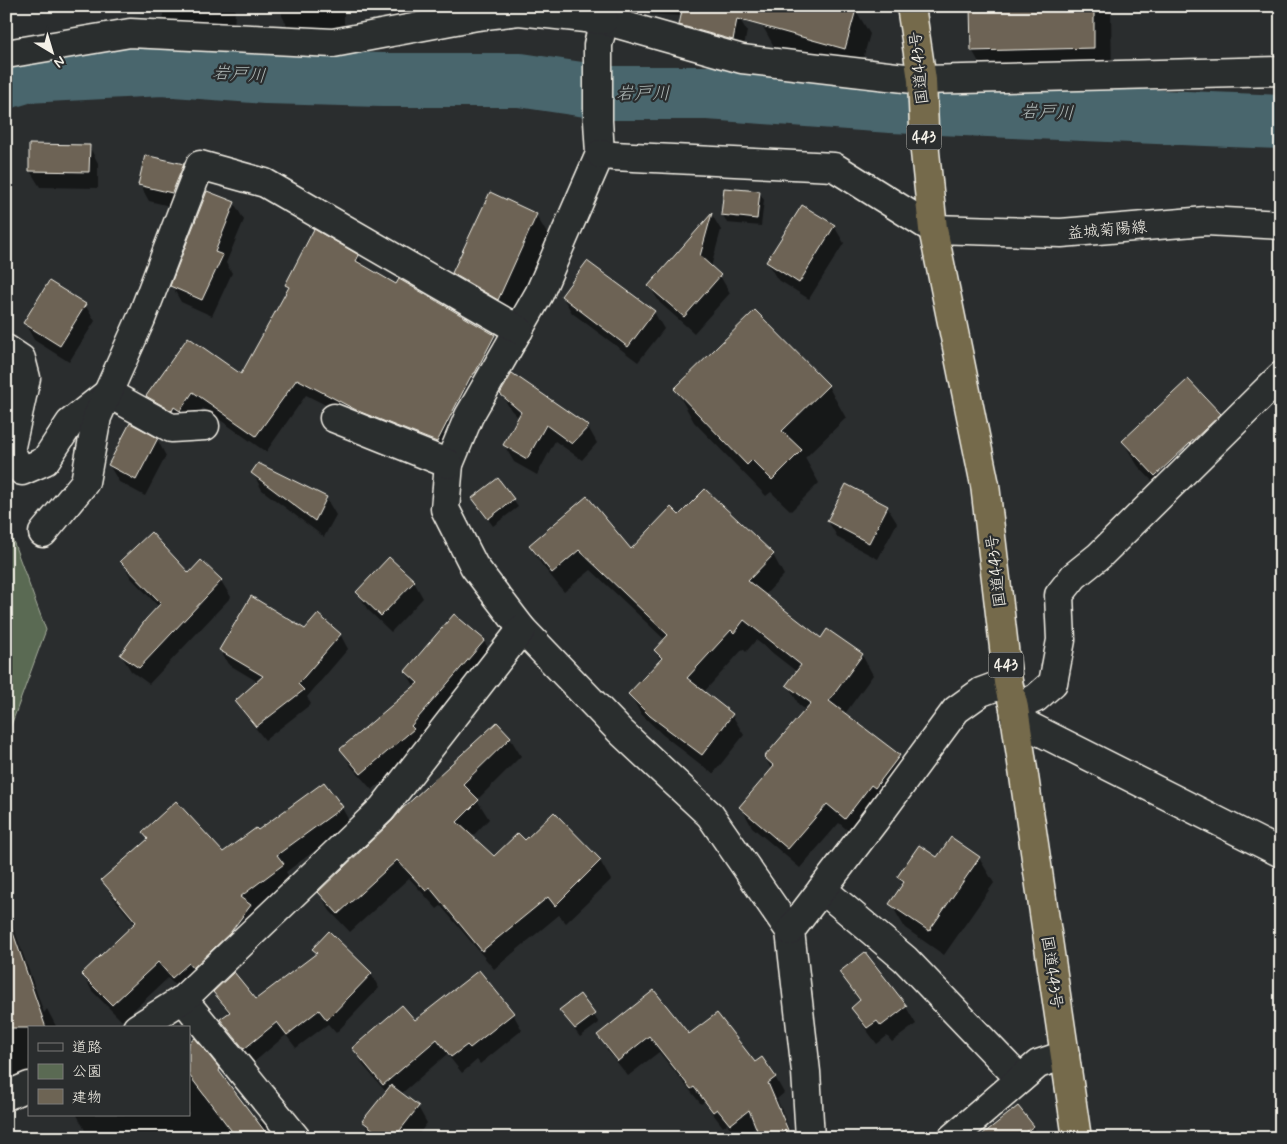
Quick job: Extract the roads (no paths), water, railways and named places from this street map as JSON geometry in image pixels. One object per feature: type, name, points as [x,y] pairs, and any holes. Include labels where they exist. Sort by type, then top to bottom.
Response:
[{"type":"highway","name":"国道443号","points":[[911,6],[922,80],[925,152],[933,230],[985,485],[1012,703],[1078,1138]]},
{"type":"street","points":[[6,54],[130,33],[333,43],[466,13],[520,11],[603,24],[742,59],[922,80],[1281,71]]},
{"type":"street","points":[[603,24],[598,121],[600,154],[539,294],[469,416],[449,464],[444,510],[474,566],[522,629],[620,731],[710,815],[790,931],[806,1072],[810,1138]]},
{"type":"street","points":[[600,154],[834,166],[933,230]]},
{"type":"street","points":[[44,533],[85,482],[97,417],[141,320],[200,165],[265,183],[519,330]]},
{"type":"street","name":"益城菊陽線","points":[[933,230],[1061,233],[1206,221],[1281,225]]},
{"type":"street","points":[[6,349],[21,359],[26,378],[10,451],[22,471],[45,461],[70,423],[108,393]]},
{"type":"street","points":[[1012,703],[1036,698],[1052,683],[1061,640],[1059,595],[1074,576],[1099,556],[1281,376]]},
{"type":"street","points":[[108,393],[172,428],[205,426]]},
{"type":"street","points":[[334,418],[449,464]]},
{"type":"street","points":[[140,1026],[183,1000],[382,809],[522,629]]},
{"type":"street","points":[[790,931],[956,710],[981,692],[1012,703],[1281,853]]},
{"type":"street","points":[[822,889],[905,959],[1020,1079]]},
{"type":"street","points":[[183,1000],[296,1138]]},
{"type":"street","points":[[952,1138],[1038,1064],[1065,1055]]},
{"type":"street","points":[[6,1096],[28,1086]]},
{"type":"waterway","name":"岩戸川","points":[[6,82],[26,76],[162,69],[266,77],[382,80],[520,80],[607,93],[708,93],[891,106],[1281,122]]}]
